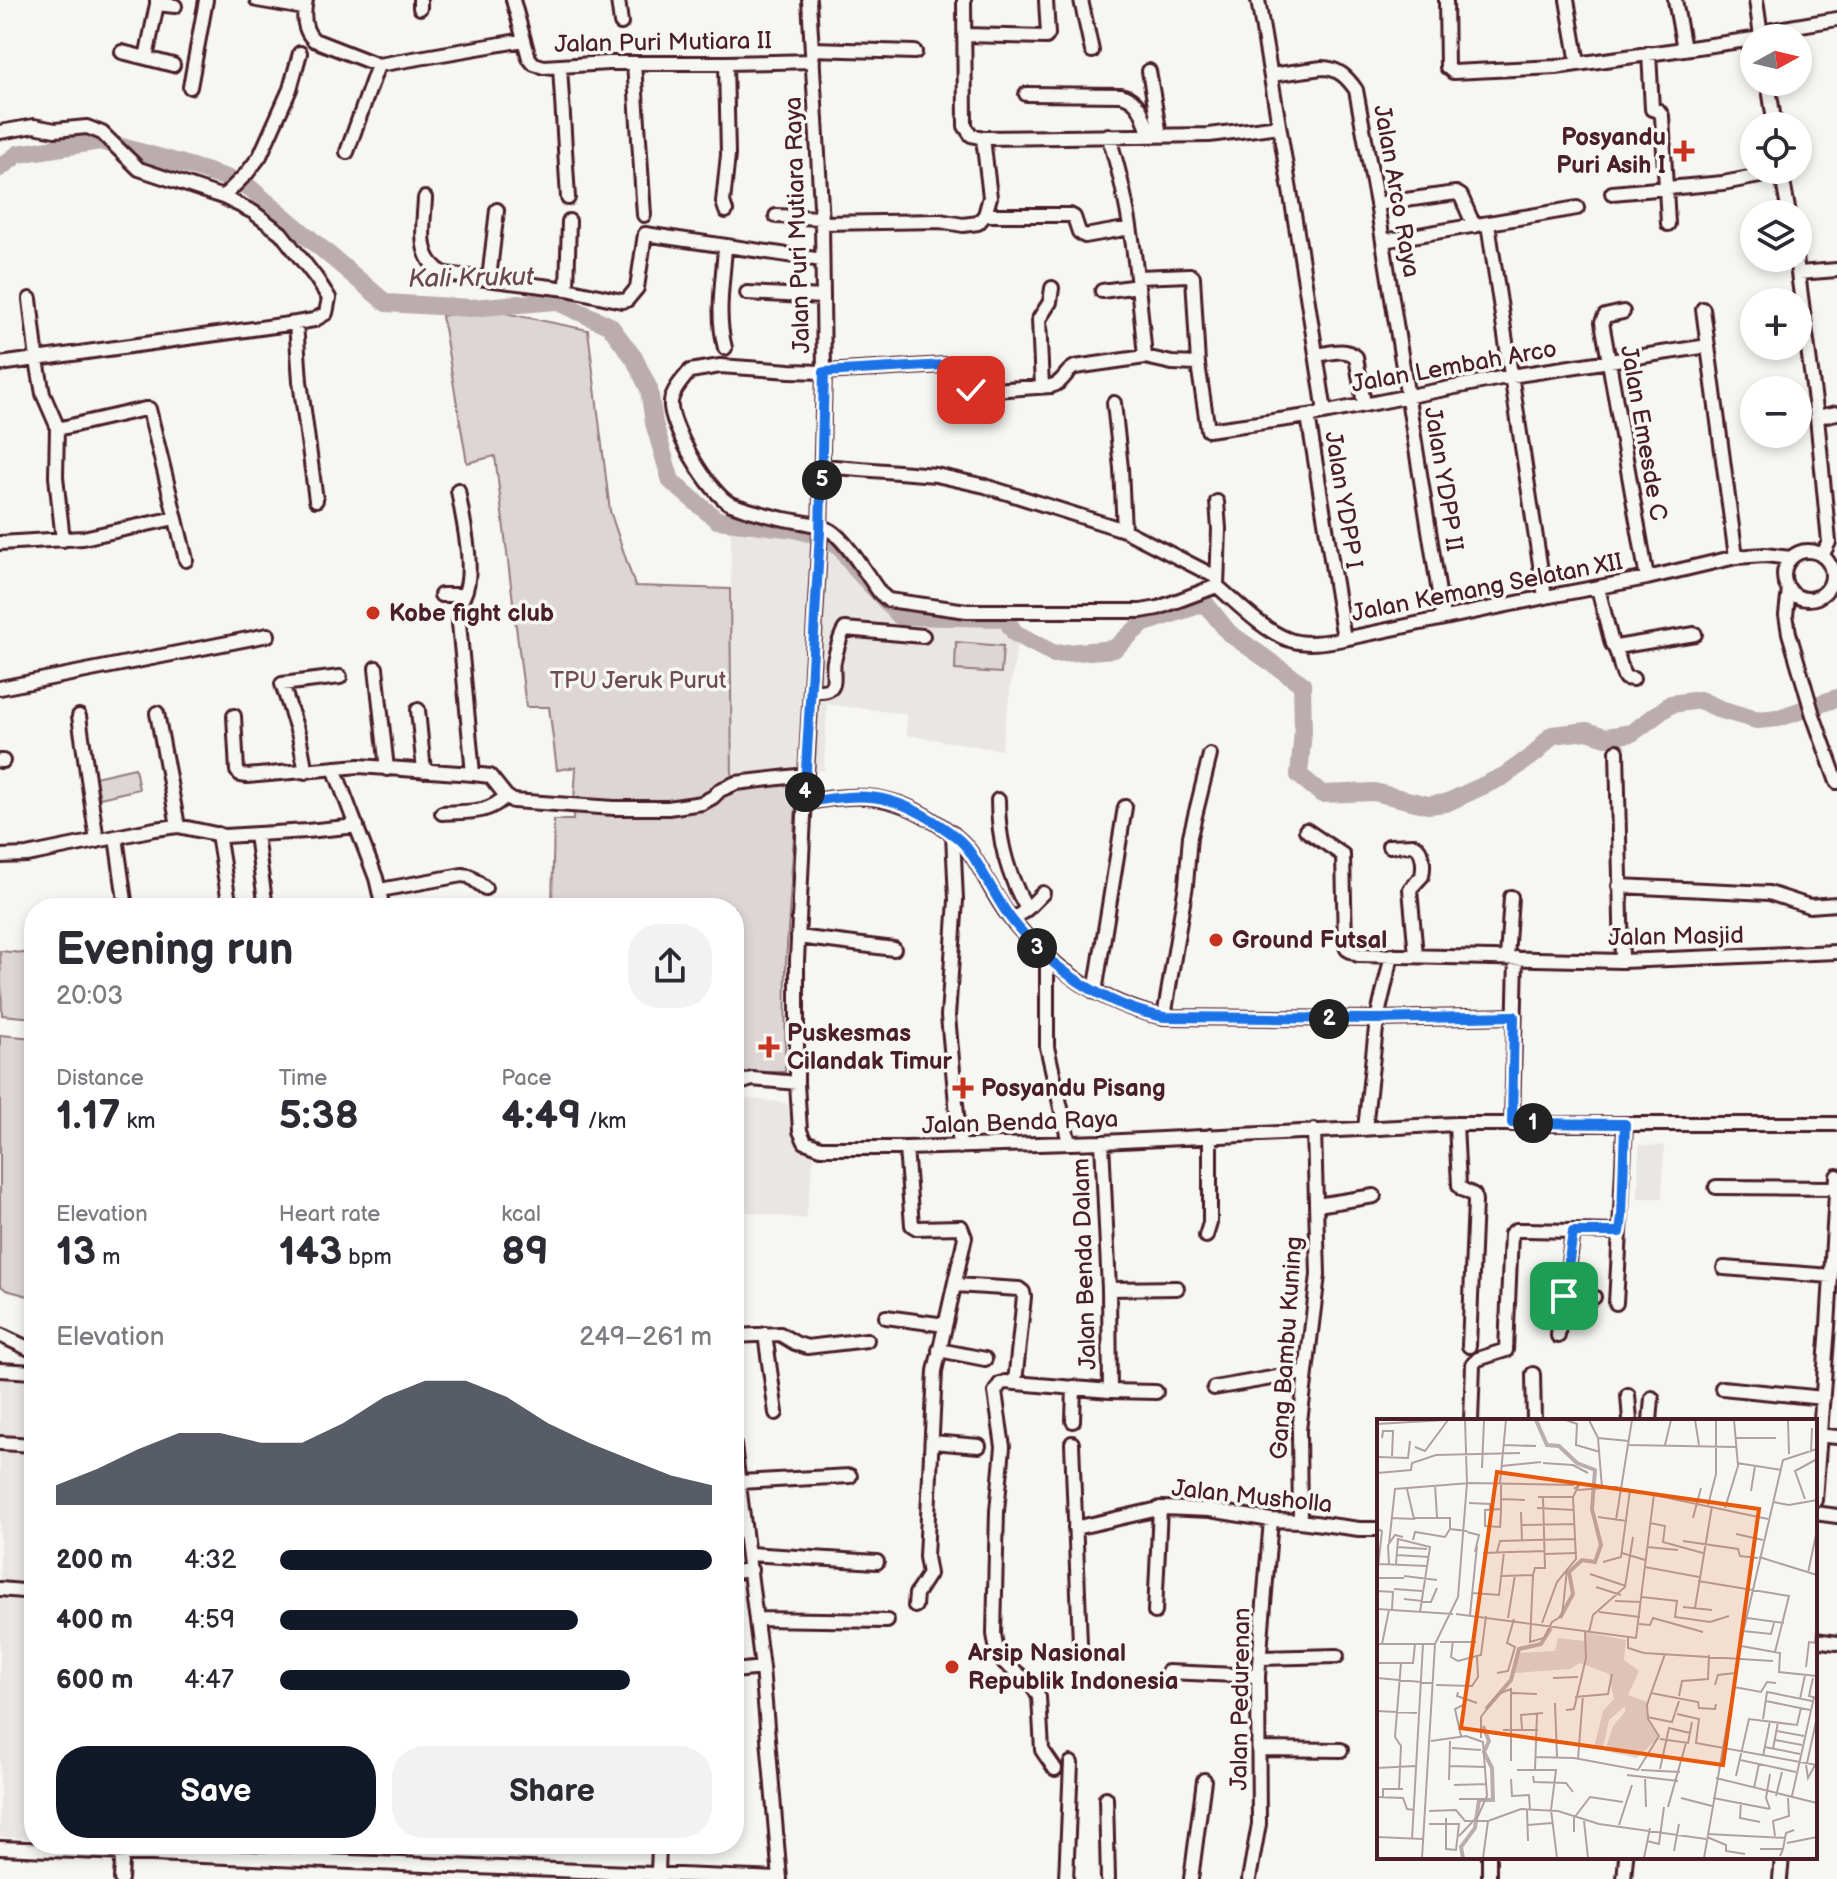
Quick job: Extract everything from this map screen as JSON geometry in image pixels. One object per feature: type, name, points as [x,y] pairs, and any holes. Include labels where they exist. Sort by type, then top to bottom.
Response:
[{"type":"street","points":[[190,87],[206,0]]},
{"type":"street","points":[[257,0],[305,4],[307,34],[314,40],[378,65],[524,40]]},
{"type":"street","name":"Jalan Puri Mutiara II","points":[[513,0],[529,58],[534,64],[544,67],[608,63],[726,63],[813,55],[915,52]]},
{"type":"street","points":[[618,0],[621,23]]},
{"type":"street","name":"Jalan Puri Mutiara Raya","points":[[809,0],[822,220],[824,372],[819,545]]},
{"type":"street","points":[[964,0],[965,126],[971,135],[983,138],[1221,134],[1279,126]]},
{"type":"street","points":[[1081,0],[1092,51]]},
{"type":"street","points":[[1258,0],[1325,412]]},
{"type":"street","points":[[1446,0],[1447,67],[1453,72],[1556,67],[1740,39]]},
{"type":"street","points":[[1567,0],[1578,63]]},
{"type":"street","points":[[1675,0],[1684,49]]},
{"type":"street","points":[[1756,0],[1758,24]]},
{"type":"street","points":[[964,35],[1046,37],[1046,1]]},
{"type":"street","points":[[146,58],[157,2],[175,6]]},
{"type":"street","points":[[1812,24],[1837,19]]},
{"type":"street","points":[[122,52],[173,65]]},
{"type":"street","points":[[226,194],[256,162],[265,145],[290,89],[300,53]]},
{"type":"street","points":[[1649,53],[1651,106],[1662,116],[1668,224]]},
{"type":"street","points":[[634,63],[644,215]]},
{"type":"street","points":[[726,63],[728,155],[723,207],[726,211]]},
{"type":"street","points":[[347,152],[378,65]]},
{"type":"street","points":[[560,67],[568,198]]},
{"type":"street","name":"Jalan Arco Raya","points":[[1271,75],[1330,68],[1350,81],[1356,90],[1408,396]]},
{"type":"street","points":[[1149,71],[1154,134]]},
{"type":"street","points":[[1026,94],[1131,97],[1139,105],[1154,134]]},
{"type":"street","points":[[0,132],[34,126],[55,130],[87,127],[102,133],[139,169],[226,194],[281,233],[329,298],[326,313],[314,320],[0,364]]},
{"type":"street","points":[[1108,135],[1122,179],[1138,282],[1145,357]]},
{"type":"street","points":[[776,216],[822,220],[940,221],[963,225],[978,223],[985,215],[990,197],[983,138]]},
{"type":"street","points":[[1612,193],[1740,179]]},
{"type":"street","points":[[1377,204],[1456,193],[1481,225],[1511,376],[1545,597]]},
{"type":"street","points":[[425,198],[423,246],[439,271],[445,274],[567,289],[622,301],[627,300],[637,288],[645,234],[822,260]]},
{"type":"street","points":[[1383,241],[1577,208]]},
{"type":"street","points":[[489,279],[497,210]]},
{"type":"street","points":[[985,215],[1070,215],[1074,217],[1079,232],[1085,236],[1130,228]]},
{"type":"street","points":[[567,289],[569,221]]},
{"type":"street","points":[[725,247],[719,307],[725,348]]},
{"type":"street","points":[[1822,556],[1829,542],[1799,273],[1837,270]]},
{"type":"street","points":[[1102,291],[1138,282],[1193,277],[1198,364],[1172,363],[1145,357],[1071,368],[1058,384],[973,391],[945,365],[824,372],[720,366],[689,374],[672,396],[673,422],[718,496],[730,504],[820,529],[839,538],[884,598],[892,601],[967,611],[1141,611],[1158,608],[1216,581],[1217,502]]},
{"type":"street","points":[[1042,387],[1039,319],[1050,302],[1052,288]]},
{"type":"street","points":[[747,293],[823,297]]},
{"type":"street","points":[[30,299],[43,394],[57,429],[56,477],[63,540]]},
{"type":"street","points":[[1703,309],[1736,557]]},
{"type":"street","name":"Jalan Emesde C","points":[[1623,312],[1602,318],[1647,578]]},
{"type":"street","points":[[296,323],[300,381],[316,500]]},
{"type":"street","name":"Jalan Lembah Arco","points":[[1198,364],[1208,430],[1308,416],[1511,376],[1708,346]]},
{"type":"street","points":[[1317,355],[1341,351],[1356,357],[1364,404]]},
{"type":"street","name":"Jalan YDPP II","points":[[1408,396],[1443,618]]},
{"type":"street","points":[[1114,403],[1124,530]]},
{"type":"street","points":[[57,429],[149,409],[186,560]]},
{"type":"street","points":[[1817,417],[1837,413]]},
{"type":"street","name":"Jalan YDPP I","points":[[1308,416],[1344,639]]},
{"type":"street","name":"Jalan Kemang Selatan XII","points":[[822,466],[949,478],[985,486],[1124,530],[1216,581],[1249,613],[1288,640],[1315,642],[1344,639],[1736,557],[1765,555],[1791,558]]},
{"type":"street","points":[[458,490],[469,569],[459,623],[473,774]]},
{"type":"street","points":[[0,543],[102,535],[175,518]]},
{"type":"street","name":"Jalan Benda Raya","points":[[819,545],[798,937],[797,1083],[800,1131],[809,1144],[821,1148],[960,1147],[1456,1124],[1837,1124]]},
{"type":"street","points":[[1789,589],[1797,596],[1809,599],[1818,596],[1830,582],[1828,563],[1815,552],[1798,553],[1786,565],[1784,575],[1789,589],[1786,615],[1789,633],[1813,715],[1831,748],[1837,782]]},
{"type":"street","points":[[1598,588],[1623,676],[1633,679]]},
{"type":"street","points":[[441,595],[464,595]]},
{"type":"street","points":[[811,690],[823,691],[833,685],[833,666],[845,629],[923,636]]},
{"type":"street","points":[[814,630],[841,634]]},
{"type":"street","points":[[1616,647],[1695,634]]},
{"type":"street","points":[[0,688],[268,635]]},
{"type":"street","points":[[376,668],[387,769]]},
{"type":"street","points":[[306,772],[299,736],[282,684],[340,677]]},
{"type":"street","points":[[418,710],[424,771]]},
{"type":"street","points":[[157,713],[178,826]]},
{"type":"street","points":[[79,716],[97,841]]},
{"type":"street","points":[[234,716],[238,773],[247,776],[359,766],[473,774],[490,776],[513,801],[614,808],[668,808],[702,803],[736,783],[806,775]]},
{"type":"street","points":[[1617,751],[1622,961]]},
{"type":"street","points":[[1164,1017],[1186,885],[1190,836],[1210,755]]},
{"type":"street","points":[[334,768],[381,898]]},
{"type":"street","points":[[804,803],[862,795],[894,801],[927,816],[969,850],[1003,908],[1047,958],[1095,992],[1135,1010],[1164,1017],[1377,1019],[1514,1016]]},
{"type":"street","points":[[442,813],[485,810],[506,796]]},
{"type":"street","points":[[998,800],[998,824],[1005,857],[1027,909]]},
{"type":"street","points":[[1095,992],[1125,807]]},
{"type":"street","points":[[0,856],[27,855],[178,826],[218,834],[256,835],[357,826]]},
{"type":"street","name":"Jalan Masjid","points":[[1306,830],[1341,852],[1345,944],[1347,949],[1358,955],[1622,961],[1837,952]]},
{"type":"street","points":[[218,834],[228,898]]},
{"type":"street","points":[[953,834],[956,900],[948,1016],[960,1147]]},
{"type":"street","points":[[256,835],[265,898]]},
{"type":"street","points":[[116,837],[125,898]]},
{"type":"street","points":[[1389,846],[1414,845],[1422,853],[1422,876],[1410,889],[1416,955]]},
{"type":"street","points":[[380,890],[462,875],[469,876],[485,888]]},
{"type":"street","points":[[1619,886],[1769,893],[1809,906],[1837,904]]},
{"type":"street","points":[[1012,920],[1043,893]]},
{"type":"street","points":[[1511,897],[1514,1016],[1512,1123]]},
{"type":"street","points":[[798,937],[894,949]]},
{"type":"street","points":[[1365,1129],[1377,1019],[1392,955]]},
{"type":"street","points":[[1047,958],[1047,1047],[1069,1143]]},
{"type":"street","points":[[744,1082],[752,1079],[797,1083]]},
{"type":"street","points":[[1456,1124],[1459,1185],[1474,1195],[1475,1201],[1469,1346]]},
{"type":"street","points":[[1616,1303],[1625,1124]]},
{"type":"street","name":"Gang Bambu Kuning","points":[[1300,1521],[1299,1443],[1318,1275],[1314,1130]]},
{"type":"street","points":[[1206,1236],[1210,1223],[1210,1136]]},
{"type":"street","name":"Jalan Benda Dalam","points":[[1015,1382],[1110,1391],[1102,1142]]},
{"type":"street","points":[[906,1148],[912,1225],[917,1228],[959,1227],[964,1230],[965,1237],[934,1381],[926,1557],[929,1574],[916,1594],[915,1606]]},
{"type":"street","points":[[1837,1176],[1831,1276],[1832,1344],[1817,1435],[1837,1437]]},
{"type":"street","points":[[1716,1187],[1836,1188]]},
{"type":"street","points":[[1317,1205],[1374,1196]]},
{"type":"street","points":[[1471,1419],[1473,1364],[1478,1359],[1506,1350],[1511,1234],[1519,1230],[1620,1232]]},
{"type":"street","points":[[1558,1336],[1573,1232]]},
{"type":"street","points":[[1724,1268],[1831,1276]]},
{"type":"street","points":[[955,1285],[1019,1289],[1023,1292],[1015,1382],[1002,1382],[995,1392],[1003,1447],[997,1511],[994,1634],[1000,1659],[1032,1685],[1039,1697],[1040,1745],[1055,1769]]},
{"type":"street","points":[[1109,1289],[1177,1288]]},
{"type":"street","points":[[1565,1292],[1594,1297]]},
{"type":"street","points":[[886,1317],[945,1325]]},
{"type":"street","points":[[765,1334],[776,1413]]},
{"type":"street","points":[[744,1335],[780,1334],[807,1347],[867,1340]]},
{"type":"street","points":[[0,1335],[24,1346]]},
{"type":"street","points":[[940,1347],[985,1359]]},
{"type":"street","points":[[0,1370],[24,1371]]},
{"type":"street","points":[[1214,1388],[1306,1372]]},
{"type":"street","points":[[1533,1374],[1534,1419]]},
{"type":"street","points":[[1073,1421],[1074,1387]]},
{"type":"street","points":[[1722,1388],[1823,1398]]},
{"type":"street","points":[[1110,1391],[1156,1392]]},
{"type":"street","points":[[1628,1395],[1630,1419]]},
{"type":"street","points":[[1650,1419],[1652,1398]]},
{"type":"street","points":[[932,1442],[979,1446]]},
{"type":"street","points":[[0,1443],[24,1444]]},
{"type":"street","points":[[1072,1443],[1080,1643]]},
{"type":"street","points":[[744,1482],[850,1476]]},
{"type":"street","points":[[1155,1612],[1160,1508]]},
{"type":"street","name":"Jalan Musholla","points":[[1075,1528],[1160,1508],[1210,1510],[1332,1527],[1377,1529]]},
{"type":"street","points":[[1817,1513],[1837,1516]]},
{"type":"street","points":[[220,1854],[563,1875],[660,1874],[780,1879],[762,1668],[744,1518]]},
{"type":"street","name":"Jalan Pedurenan","points":[[1249,1879],[1259,1824],[1258,1676],[1271,1520]]},
{"type":"street","points":[[749,1554],[877,1562]]},
{"type":"street","points":[[744,1571],[751,1570]]},
{"type":"street","points":[[0,1589],[24,1591]]},
{"type":"street","points":[[757,1619],[887,1621]]},
{"type":"street","points":[[1817,1640],[1837,1643]]},
{"type":"street","points":[[1260,1658],[1337,1656]]},
{"type":"street","points":[[744,1670],[762,1668]]},
{"type":"street","points":[[1168,1672],[1258,1676]]},
{"type":"street","points":[[1259,1749],[1341,1750]]},
{"type":"street","points":[[1066,1879],[1071,1763]]},
{"type":"street","points":[[1191,1879],[1204,1780]]},
{"type":"street","points":[[1106,1798],[1108,1879]]},
{"type":"street","points":[[0,1848],[24,1848]]},
{"type":"street","points":[[121,1879],[122,1854]]},
{"type":"street","points":[[659,1854],[660,1874]]},
{"type":"street","points":[[1624,1879],[1626,1859]]},
{"type":"street","points":[[1780,1879],[1782,1859]]},
{"type":"shaded area","points":[[731,525],[785,534],[857,553],[899,607],[1019,632],[1001,750],[907,735],[906,714],[827,704],[824,770],[732,784]]},
{"type":"shaded area","points":[[744,1098],[787,1103],[796,1141],[814,1156],[806,1219],[744,1211]]},
{"type":"shaded area","points":[[1639,1145],[1664,1146],[1662,1198],[1638,1198]]},
{"type":"shaded area","points":[[0,1377],[24,1381],[24,1838],[0,1837]]},
{"type":"green space","name":"TPU Jeruk Purut","points":[[481,308],[588,330],[610,511],[635,586],[730,589],[732,784],[798,772],[786,962],[785,1072],[754,1072],[744,1076],[744,898],[552,898],[554,820],[573,820],[576,767],[557,770],[549,707],[526,707],[495,456],[467,463],[442,316]]},
{"type":"green space","points":[[956,642],[1003,646],[1001,673],[955,670]]},
{"type":"green space","points":[[135,768],[139,789],[100,798],[95,777]]},
{"type":"green space","points":[[0,951],[24,953],[24,1017],[2,1015]]},
{"type":"green space","points":[[0,1035],[24,1037],[24,1295],[0,1285]]},
{"type":"waterway","name":"Kali Krukut","points":[[0,168],[18,154],[100,141],[183,164],[250,188],[386,303],[471,308],[556,301],[610,326],[634,358],[649,389],[654,423],[671,481],[717,520],[794,529],[839,545],[855,568],[900,616],[1005,618],[1015,633],[1054,654],[1114,649],[1142,624],[1205,603],[1229,633],[1302,684],[1303,731],[1299,775],[1322,794],[1374,792],[1428,805],[1446,803],[1504,776],[1536,753],[1552,735],[1587,731],[1606,737],[1632,733],[1671,704],[1700,700],[1757,720],[1779,718],[1837,698]]},
{"type":"place","name":"Posyandu Puri Asih I","points":[[1684,151]]},
{"type":"place","name":"Kobe fight club","points":[[373,613]]},
{"type":"place","name":"Ground Futsal","points":[[1216,940]]},
{"type":"place","name":"Puskesmas Cilandak Timur","points":[[769,1047]]},
{"type":"place","name":"Posyandu Pisang","points":[[963,1088]]},
{"type":"place","name":"Arsip Nasional Republik Indonesia","points":[[952,1667]]},
{"type":"route","points":[[971,390],[945,365],[824,372],[820,532],[804,803],[862,795],[894,801],[927,816],[969,850],[1003,908],[1047,958],[1095,992],[1151,1015],[1364,1019],[1514,1016],[1512,1123],[1625,1124],[1620,1232],[1573,1232],[1564,1296]]}]
